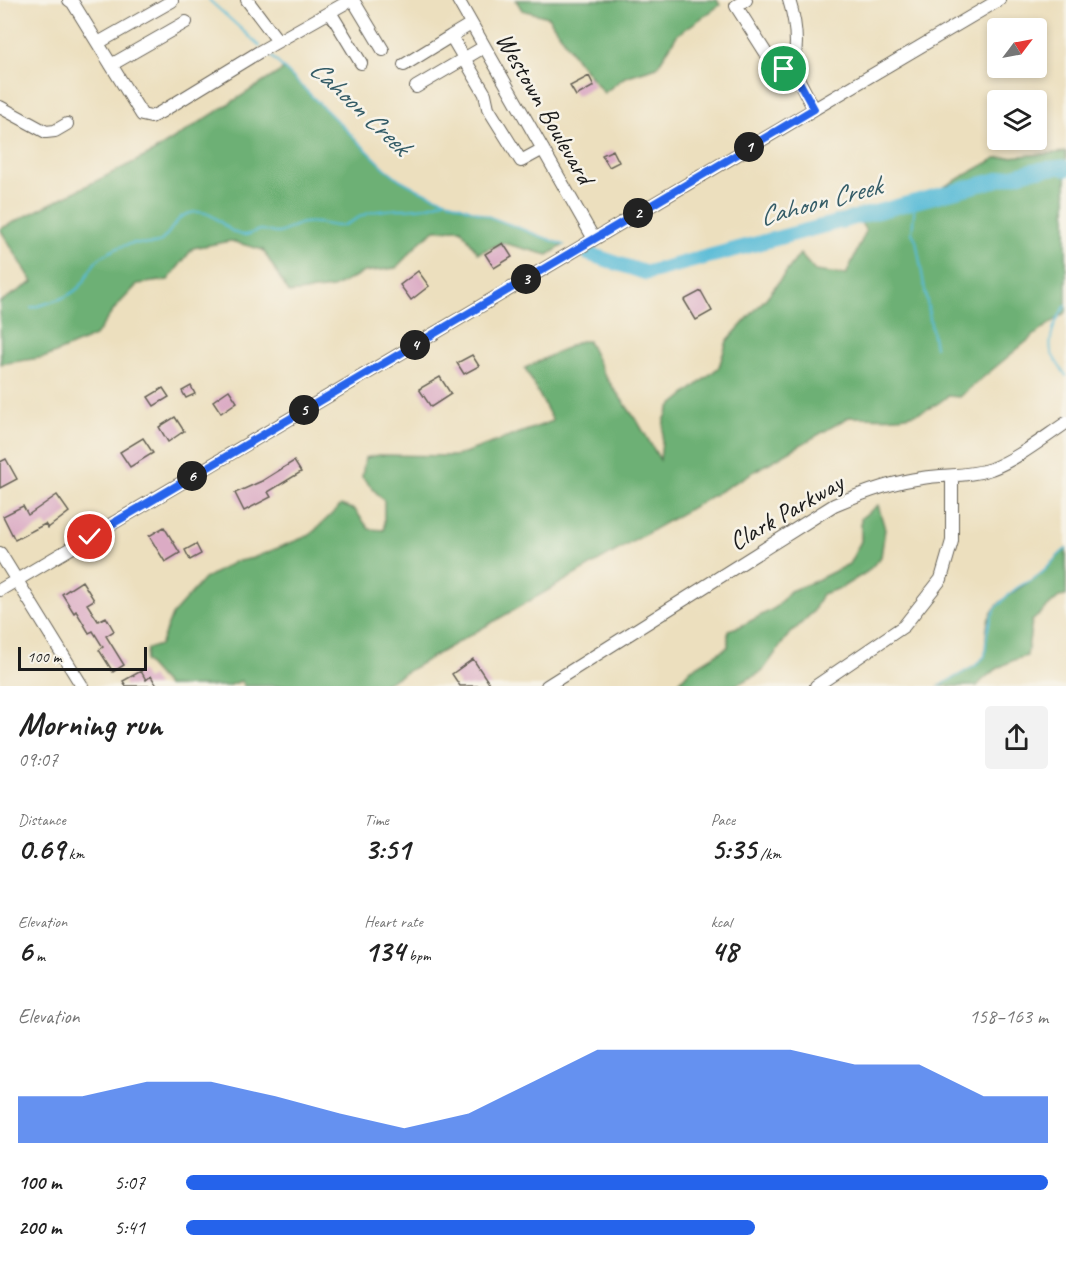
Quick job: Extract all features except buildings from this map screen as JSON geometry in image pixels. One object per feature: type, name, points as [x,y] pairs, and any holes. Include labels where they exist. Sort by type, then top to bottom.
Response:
[{"type":"street","points":[[69,0],[142,115],[151,117],[259,52],[352,0],[383,50]]},
{"type":"street","points":[[247,0],[275,43]]},
{"type":"street","name":"Westown Boulevard","points":[[458,0],[594,239]]},
{"type":"street","points":[[0,590],[814,109],[985,4],[999,0]]},
{"type":"street","points":[[98,43],[172,1]]},
{"type":"street","points":[[788,1],[794,14],[796,56],[792,69],[814,109]]},
{"type":"street","points":[[741,3],[771,61],[784,69],[792,69]]},
{"type":"street","points":[[330,12],[361,63]]},
{"type":"street","points":[[111,65],[186,22]]},
{"type":"street","points":[[404,65],[471,24]]},
{"type":"street","points":[[451,36],[485,94],[488,108],[521,161],[543,149]]},
{"type":"street","points":[[416,87],[484,47]]},
{"type":"street","points":[[0,108],[46,132],[55,131],[67,124]]},
{"type":"street","name":"Clark Parkway","points":[[546,686],[834,506],[877,488],[923,478],[952,477],[990,469],[1066,423]]},
{"type":"street","points":[[816,686],[904,626],[941,579],[952,541],[952,477]]},
{"type":"street","points":[[0,553],[82,686]]},
{"type":"green space","points":[[516,0],[717,0],[720,5],[677,35],[657,67],[625,77],[604,93],[577,60],[548,17],[522,10]]},
{"type":"green space","points":[[284,69],[399,179],[419,190],[564,245],[548,255],[503,243],[478,253],[461,229],[435,230],[420,242],[396,268],[364,272],[333,288],[289,293],[263,250],[231,241],[193,248],[168,280],[138,284],[116,307],[95,336],[46,357],[1,364],[0,302],[33,282],[0,229],[150,154]]},
{"type":"green space","points":[[1066,152],[1066,312],[959,397],[948,396],[936,405],[913,415],[849,417],[382,686],[244,686],[241,681],[228,686],[167,686],[145,661],[147,649],[160,645],[172,615],[204,579],[234,562],[253,558],[310,535],[341,505],[355,510],[369,529],[384,530],[384,501],[362,477],[365,458],[379,455],[456,456],[553,421],[525,368],[580,341],[588,341],[605,376],[639,424],[660,460],[664,421],[670,407],[719,367],[727,341],[767,297],[800,254],[815,271],[846,275],[866,231],[858,218],[915,203],[996,158]]},
{"type":"green space","points":[[878,505],[885,529],[881,557],[867,572],[841,588],[822,594],[813,612],[786,638],[762,672],[734,686],[676,686],[690,670],[728,647],[728,630],[741,626],[775,608],[790,591],[849,564],[861,541],[861,518]]},
{"type":"green space","points":[[1066,549],[1066,596],[1059,597],[1032,621],[1027,656],[1000,667],[977,686],[939,686],[975,666],[985,656],[989,618],[998,604],[1043,572]]},
{"type":"waterway","name":"Cahoon Creek","points":[[209,0],[260,46]]},
{"type":"waterway","name":"Cahoon Creek","points":[[267,52],[399,179],[419,190],[564,245]]},
{"type":"waterway","name":"Cahoon Creek","points":[[589,254],[646,273],[1034,170],[1063,167],[1066,169]]},
{"type":"waterway","points":[[31,308],[72,293],[83,283],[95,262],[109,252],[135,243],[158,243],[166,237],[178,220],[187,214],[205,213],[230,230],[246,235],[261,230],[279,233],[304,223],[340,226],[369,213],[427,207],[445,200]]},
{"type":"waterway","points":[[915,203],[912,233],[916,240],[935,347]]},
{"type":"waterway","points":[[1066,305],[1054,326],[1050,345],[1054,357],[1066,376]]},
{"type":"waterway","points":[[939,686],[975,666],[985,656],[987,633],[995,609],[1018,587],[1043,572],[1066,549]]},
{"type":"route","points":[[90,537],[814,109],[792,69],[784,69]]}]
